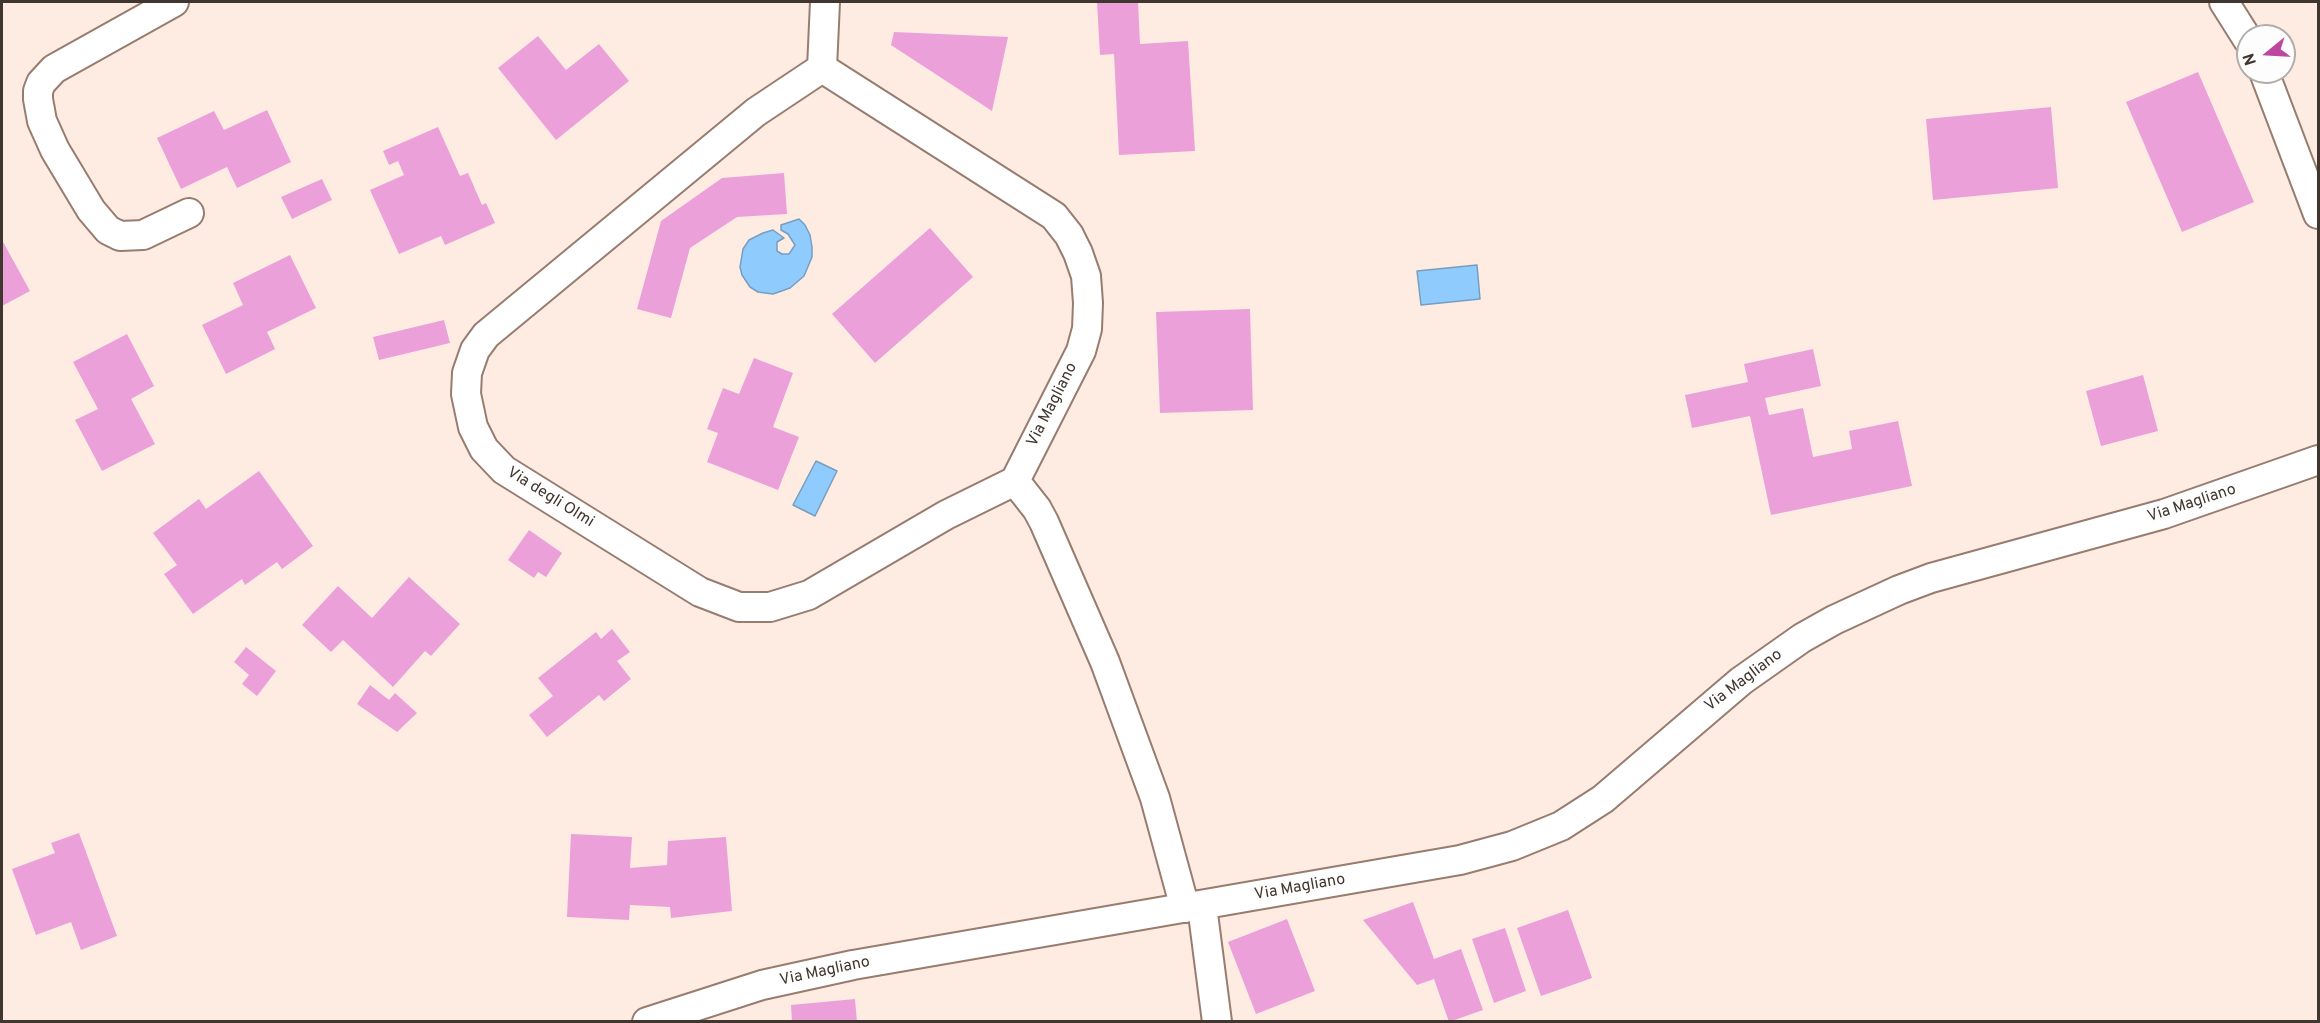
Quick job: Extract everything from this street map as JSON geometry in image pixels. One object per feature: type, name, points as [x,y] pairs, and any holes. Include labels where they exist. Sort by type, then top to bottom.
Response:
[{"type":"street","points":[[174,2],[54,69],[41,83],[38,99],[42,121],[55,150],[91,210],[108,230],[120,236],[142,235],[189,213]]},
{"type":"street","points":[[822,68],[825,2]]},
{"type":"street","points":[[2224,2],[2238,24]]},
{"type":"street","name":"Via Magliano","points":[[822,68],[1054,216],[1069,235],[1078,253],[1086,276],[1088,303],[1087,329],[1081,351],[1015,481]]},
{"type":"street","name":"Via degli Olmi","points":[[822,68],[756,112],[486,335],[476,350],[468,374],[466,394],[473,427],[484,449],[504,470],[700,592],[739,607],[770,607],[808,595],[946,515],[1015,481]]},
{"type":"street","points":[[2269,84],[2319,214]]},
{"type":"street","name":"Via Magliano","points":[[647,1022],[725,996],[808,975],[1460,860],[1536,838],[1561,826],[1603,799],[1741,681],[1794,643],[1834,620],[1888,594],[1931,578],[2164,514],[2319,460]]},
{"type":"street","points":[[1015,481],[1044,522],[1105,662],[1193,907],[1217,1022]]},
{"type":"water","points":[[799,219],[810,235],[812,247],[812,257],[804,276],[790,288],[773,294],[758,292],[750,287],[740,267],[743,249],[749,240],[773,230],[784,238],[777,242],[777,251],[789,254],[795,245],[788,234],[781,230],[781,225]]},
{"type":"water","points":[[1477,265],[1480,299],[1421,305],[1417,271]]},
{"type":"water","points":[[816,461],[837,471],[815,516],[793,505]]},
{"type":"building","points":[[1097,2],[1138,2],[1140,44],[1188,41],[1195,151],[1119,155],[1114,54],[1100,55]]},
{"type":"building","points":[[894,32],[1008,37],[992,111],[891,45]]},
{"type":"building","points":[[538,36],[566,70],[599,44],[629,81],[556,140],[498,68]]},
{"type":"building","points":[[2198,72],[2254,202],[2182,232],[2126,102]]},
{"type":"building","points":[[2051,107],[2058,188],[1933,200],[1926,119]]},
{"type":"building","points":[[267,110],[291,162],[237,188],[227,167],[181,189],[157,138],[214,111],[224,130]]},
{"type":"building","points":[[438,127],[460,176],[468,173],[482,205],[486,203],[495,223],[445,245],[441,236],[399,254],[370,190],[404,175],[398,161],[389,165],[383,151]]},
{"type":"building","points":[[784,173],[787,214],[737,217],[690,248],[671,318],[637,309],[661,221],[722,178]]},
{"type":"building","points":[[322,179],[332,200],[292,219],[281,197]]},
{"type":"building","points":[[930,228],[973,277],[875,363],[832,314]]},
{"type":"building","points":[[2,240],[30,291],[2,306]]},
{"type":"building","points":[[290,255],[316,308],[267,332],[275,349],[226,374],[202,325],[243,305],[233,283]]},
{"type":"building","points":[[1250,309],[1253,410],[1160,413],[1156,312]]},
{"type":"building","points":[[444,320],[450,343],[379,360],[373,337]]},
{"type":"building","points":[[127,334],[154,386],[131,399],[155,444],[102,471],[75,420],[98,409],[73,362]]},
{"type":"building","points":[[1813,349],[1821,386],[1765,398],[1769,415],[1803,408],[1813,457],[1852,449],[1849,431],[1898,421],[1912,486],[1771,515],[1750,416],[1692,428],[1685,395],[1748,382],[1744,364]]},
{"type":"building","points":[[754,358],[793,373],[773,427],[799,437],[778,490],[707,462],[718,433],[707,429],[723,388],[739,394]]},
{"type":"building","points":[[2143,375],[2158,431],[2101,446],[2086,391]]},
{"type":"building","points":[[259,471],[313,546],[282,569],[277,562],[245,585],[242,579],[193,614],[164,574],[177,565],[153,533],[199,499],[206,509]]},
{"type":"building","points":[[529,530],[562,553],[546,577],[538,572],[534,578],[508,560]]},
{"type":"building","points":[[409,577],[460,624],[431,656],[425,651],[393,687],[343,640],[331,652],[302,625],[338,586],[372,618]]},
{"type":"building","points":[[612,629],[630,652],[617,661],[631,679],[604,701],[599,695],[547,737],[529,715],[553,696],[538,678],[596,632],[601,639]]},
{"type":"building","points":[[246,647],[276,671],[257,696],[242,684],[249,675],[234,662]]},
{"type":"building","points":[[370,685],[389,700],[395,693],[417,713],[397,732],[357,704]]},
{"type":"building","points":[[79,833],[117,936],[81,950],[71,922],[36,935],[12,869],[55,853],[51,843]]},
{"type":"building","points":[[571,834],[632,837],[630,868],[667,865],[668,841],[726,837],[732,911],[671,918],[670,907],[630,905],[629,920],[567,917]]},
{"type":"building","points":[[1413,902],[1434,959],[1461,949],[1483,1010],[1449,1022],[1434,979],[1417,985],[1363,920]]},
{"type":"building","points":[[1568,910],[1592,978],[1541,996],[1517,928]]},
{"type":"building","points":[[1287,919],[1315,991],[1256,1014],[1228,942]]},
{"type":"building","points":[[1505,928],[1526,991],[1494,1003],[1472,939]]},
{"type":"building","points":[[855,999],[857,1022],[792,1022],[791,1005]]}]
